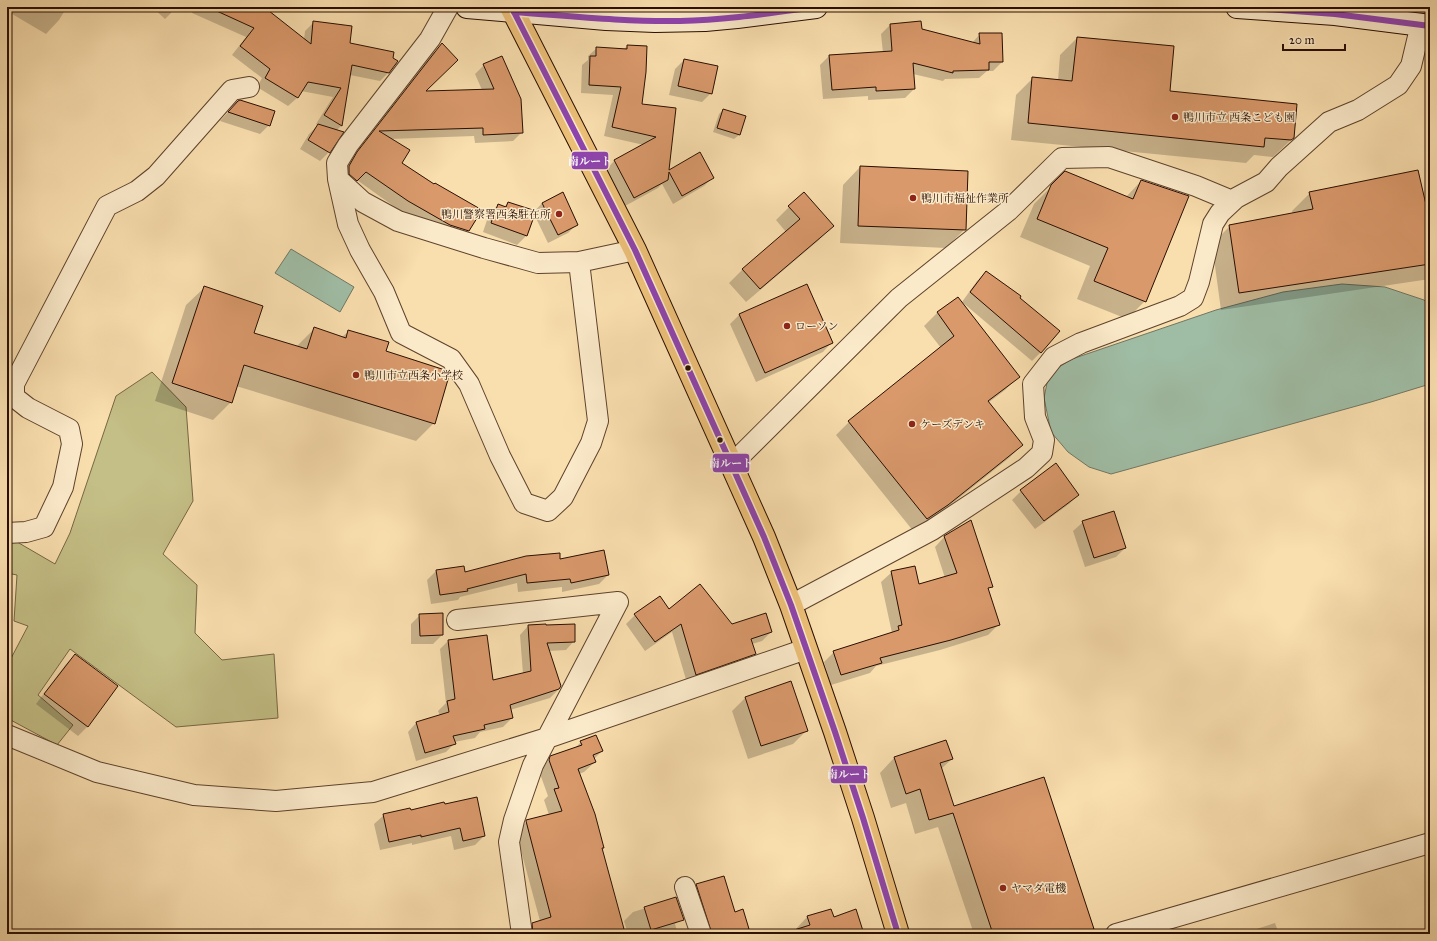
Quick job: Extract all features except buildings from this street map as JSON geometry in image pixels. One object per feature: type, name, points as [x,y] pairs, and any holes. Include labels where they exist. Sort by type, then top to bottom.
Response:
[{"type":"main road","points":[[467,7],[512,9],[606,19],[680,21],[737,17],[816,7]]},
{"type":"main road","points":[[1237,7],[1335,14],[1426,25]]},
{"type":"main road","points":[[512,9],[635,250],[764,537],[806,649],[863,818],[898,934]]},
{"type":"street","points":[[448,7],[430,39],[348,145],[338,163],[338,179],[348,224],[360,250],[384,292],[401,333],[451,359],[469,384],[500,456],[524,502],[548,511],[564,497],[591,443],[598,421],[579,262]]},
{"type":"street","points":[[791,606],[932,530],[1026,468],[1042,453],[1044,440],[1035,417],[1033,384],[1054,357],[1081,343],[1180,306],[1193,298],[1199,282],[1213,224],[1220,212],[1236,198],[1266,182],[1279,167],[1328,122],[1358,110],[1398,85],[1411,66],[1426,25]]},
{"type":"street","points":[[7,533],[26,532],[44,528],[63,487],[72,444],[69,429],[28,408],[14,397],[14,384],[108,206],[137,191],[156,176],[232,90],[249,87]]},
{"type":"street","points":[[731,465],[899,298],[1008,211],[1062,158],[1109,157],[1196,186],[1232,201]]},
{"type":"street","points":[[338,179],[363,202],[398,221],[538,263],[579,262],[635,250]]},
{"type":"street","points":[[457,620],[618,602],[533,765],[514,820],[509,842],[522,934]]},
{"type":"street","points":[[7,735],[97,772],[194,795],[276,802],[373,792],[547,738],[806,649]]},
{"type":"street","points":[[1116,934],[1430,843]]},
{"type":"street","points":[[685,887],[701,934]]},
{"type":"shaded area","points":[[291,249],[354,287],[340,312],[275,273]]},
{"type":"shaded area","points":[[1342,284],[1385,287],[1424,300],[1430,305],[1430,384],[1371,402],[1111,474],[1089,467],[1068,452],[1051,432],[1044,398],[1047,383],[1059,367],[1072,359],[1216,310],[1283,292]]},
{"type":"shaded area","points":[[152,372],[186,407],[193,501],[163,554],[197,585],[195,633],[222,660],[274,654],[278,718],[176,727],[70,649],[38,695],[73,725],[57,745],[7,718],[7,666],[28,626],[14,621],[17,575],[7,573],[7,541],[12,539],[55,564],[70,533],[116,396]]},
{"type":"transit line","name":"南ルート","points":[[514,12],[618,20],[680,21],[731,18],[816,7]]},
{"type":"transit line","name":"南ルート","points":[[1237,7],[1335,14],[1430,26]]},
{"type":"transit line","name":"南ルート","points":[[514,12],[635,250],[764,537],[791,605],[835,732],[898,934]]},
{"type":"place","name":"鴨川市立 西条こども園","points":[[1175,117]]},
{"type":"place","name":"鴨川市福祉作業所","points":[[913,198]]},
{"type":"place","name":"鴨川警察署西条駐在所","points":[[559,214]]},
{"type":"place","name":"ローソン","points":[[787,326]]},
{"type":"place","name":"鴨川市立西条小学校","points":[[356,375]]},
{"type":"place","name":"ケーズデンキ","points":[[912,424]]},
{"type":"place","name":"ヤマダ電機","points":[[1003,888]]}]
